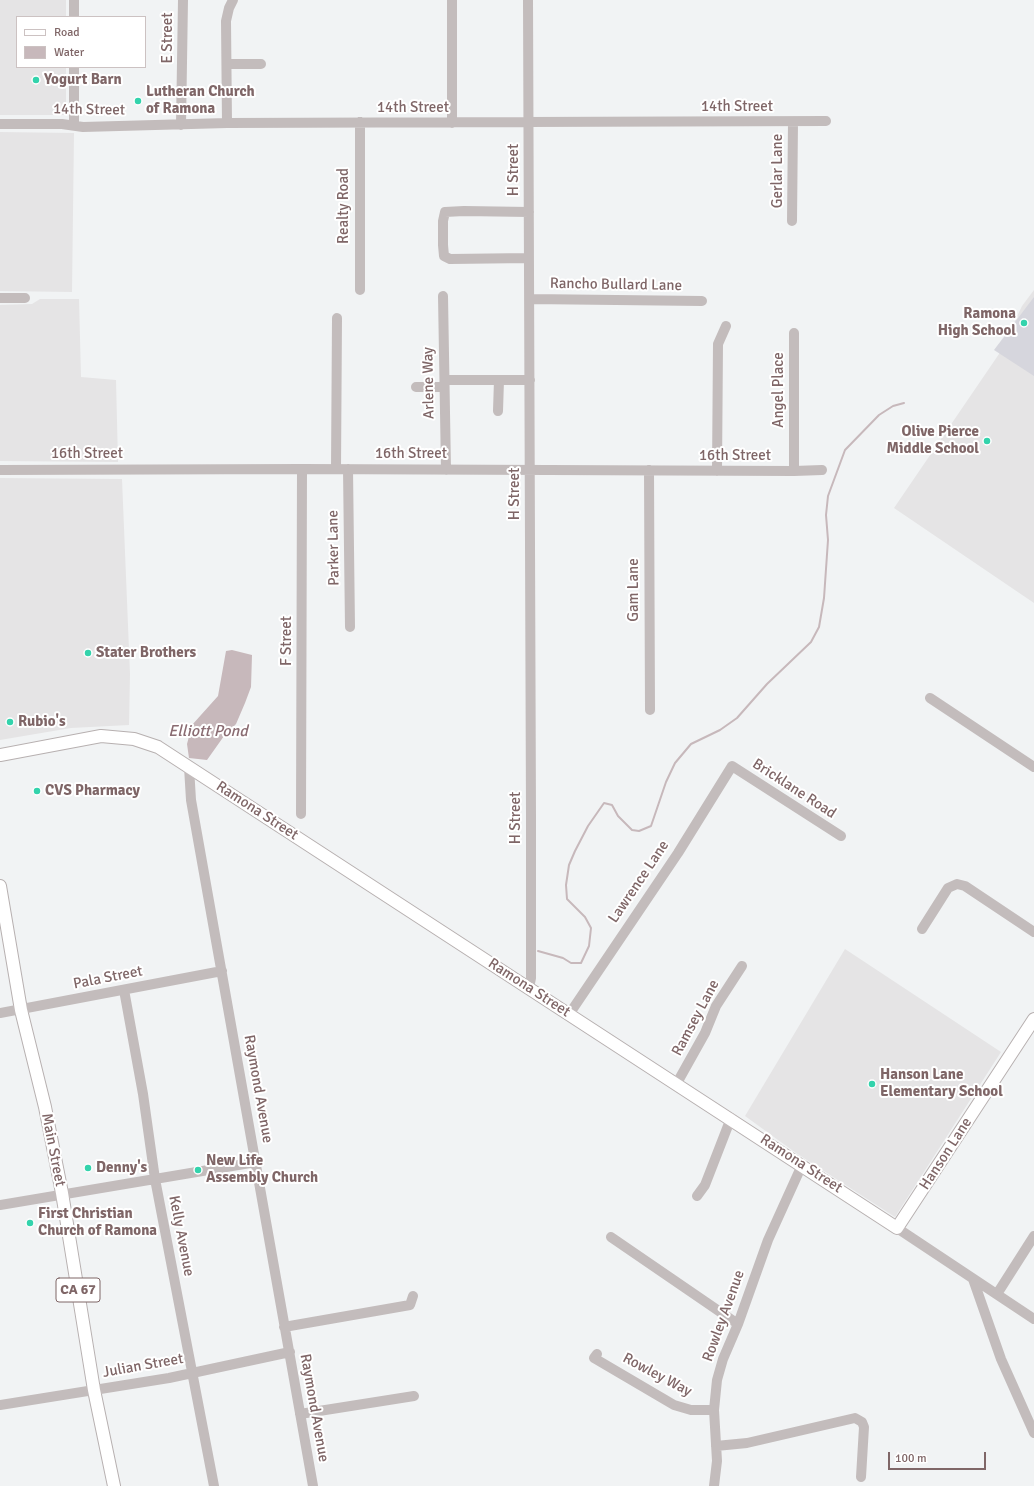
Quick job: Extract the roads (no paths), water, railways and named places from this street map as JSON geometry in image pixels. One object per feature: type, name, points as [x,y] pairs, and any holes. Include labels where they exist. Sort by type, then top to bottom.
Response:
[{"type":"main road","name":"Ramona Street","points":[[0,755],[101,736],[134,739],[158,747],[529,988],[570,1013],[898,1228]]},
{"type":"main road","name":"Main Street","points":[[0,886],[21,1010],[45,1107],[62,1193],[94,1390],[114,1486]]},
{"type":"main road","name":"Hanson Lane","points":[[898,1228],[1034,1019]]},
{"type":"street","points":[[74,0],[74,16]]},
{"type":"street","name":"E Street","points":[[181,125],[183,0]]},
{"type":"street","points":[[227,123],[226,22],[229,8],[233,0]]},
{"type":"street","points":[[452,0],[452,123]]},
{"type":"street","name":"H Street","points":[[528,0],[531,949],[531,978],[529,988]]},
{"type":"street","points":[[227,64],[261,64]]},
{"type":"street","points":[[74,68],[74,124]]},
{"type":"street","name":"14th Street","points":[[0,124],[74,124],[83,127],[227,123],[826,121]]},
{"type":"street","name":"Realty Road","points":[[360,122],[360,290]]},
{"type":"street","name":"Gerlar Lane","points":[[792,221],[793,122]]},
{"type":"street","points":[[529,212],[445,212],[443,227],[444,256],[450,259],[529,258]]},
{"type":"street","name":"Arlene Way","points":[[443,296],[446,470]]},
{"type":"street","points":[[0,298],[25,298]]},
{"type":"street","name":"Rancho Bullard Lane","points":[[530,299],[702,301]]},
{"type":"street","points":[[336,469],[337,318]]},
{"type":"street","points":[[717,471],[718,344],[726,326]]},
{"type":"street","name":"Angel Place","points":[[794,333],[794,471]]},
{"type":"street","points":[[498,411],[499,380]]},
{"type":"street","points":[[416,387],[499,380],[530,380]]},
{"type":"street","name":"F Street","points":[[301,814],[302,469]]},
{"type":"street","name":"Parker Lane","points":[[348,469],[350,627]]},
{"type":"street","name":"16th Street","points":[[0,470],[822,470]]},
{"type":"street","name":"Gam Lane","points":[[649,470],[650,710]]},
{"type":"street","points":[[930,698],[1034,767]]},
{"type":"street","name":"Bricklane Road","points":[[732,766],[841,836]]},
{"type":"street","name":"Lawrence Lane","points":[[570,1013],[678,853],[732,766]]},
{"type":"street","name":"Raymond Avenue","points":[[189,767],[191,800],[313,1486]]},
{"type":"street","points":[[922,928],[948,888],[957,884],[965,886],[1034,932]]},
{"type":"street","name":"Ramsey Lane","points":[[677,1083],[705,1033],[716,1006],[742,966]]},
{"type":"street","name":"Pala Street","points":[[0,1013],[222,971]]},
{"type":"street","name":"Kelly Avenue","points":[[124,990],[143,1094],[155,1179],[191,1373],[214,1486]]},
{"type":"street","points":[[697,1196],[705,1185],[731,1118]]},
{"type":"street","points":[[0,1205],[62,1193],[256,1162]]},
{"type":"street","name":"Rowley Avenue","points":[[714,1486],[717,1461],[714,1410],[719,1373],[768,1240],[802,1165]]},
{"type":"street","name":"Ramona Street","points":[[898,1228],[1034,1319]]},
{"type":"street","points":[[996,1294],[1034,1236]]},
{"type":"street","points":[[611,1237],[738,1324]]},
{"type":"street","points":[[973,1278],[1001,1360],[1034,1433]]},
{"type":"street","points":[[284,1326],[410,1305],[413,1296]]},
{"type":"street","name":"Julian Street","points":[[0,1405],[191,1373],[290,1352]]},
{"type":"street","name":"Rowley Way","points":[[596,1354],[594,1358],[674,1405],[691,1410],[714,1410]]},
{"type":"street","points":[[300,1414],[414,1396]]},
{"type":"street","points":[[716,1446],[747,1443],[855,1418],[862,1422],[864,1427],[861,1477]]},
{"type":"water","name":"Elliott Pond","points":[[232,650],[252,655],[251,687],[245,703],[236,724],[224,736],[207,760],[189,758],[187,744],[192,725],[218,696],[226,651]]},
{"type":"waterway","points":[[538,951],[563,958],[571,963],[581,963],[589,946],[591,928],[585,917],[567,899],[566,885],[569,865],[575,851],[588,826],[604,803],[612,805],[618,816],[632,830],[639,831],[651,826],[666,782],[675,763],[691,744],[720,730],[737,718],[767,684],[811,642],[819,627],[824,598],[828,540],[826,515],[828,496],[845,450],[879,415],[893,406],[904,403]]},
{"type":"place","name":"Yogurt Barn","points":[[36,80]]},
{"type":"place","name":"Lutheran Church of Ramona","points":[[138,101]]},
{"type":"place","name":"Ramona High School","points":[[1024,323]]},
{"type":"place","name":"Olive Pierce Middle School","points":[[987,441]]},
{"type":"place","name":"Stater Brothers","points":[[88,653]]},
{"type":"place","name":"Rubio's","points":[[10,722]]},
{"type":"place","name":"CVS Pharmacy","points":[[37,791]]},
{"type":"place","name":"Hanson Lane Elementary School","points":[[872,1084]]},
{"type":"place","name":"Denny's","points":[[88,1168]]},
{"type":"place","name":"New Life Assembly Church","points":[[198,1170]]},
{"type":"place","name":"First Christian Church of Ramona","points":[[30,1223]]}]
